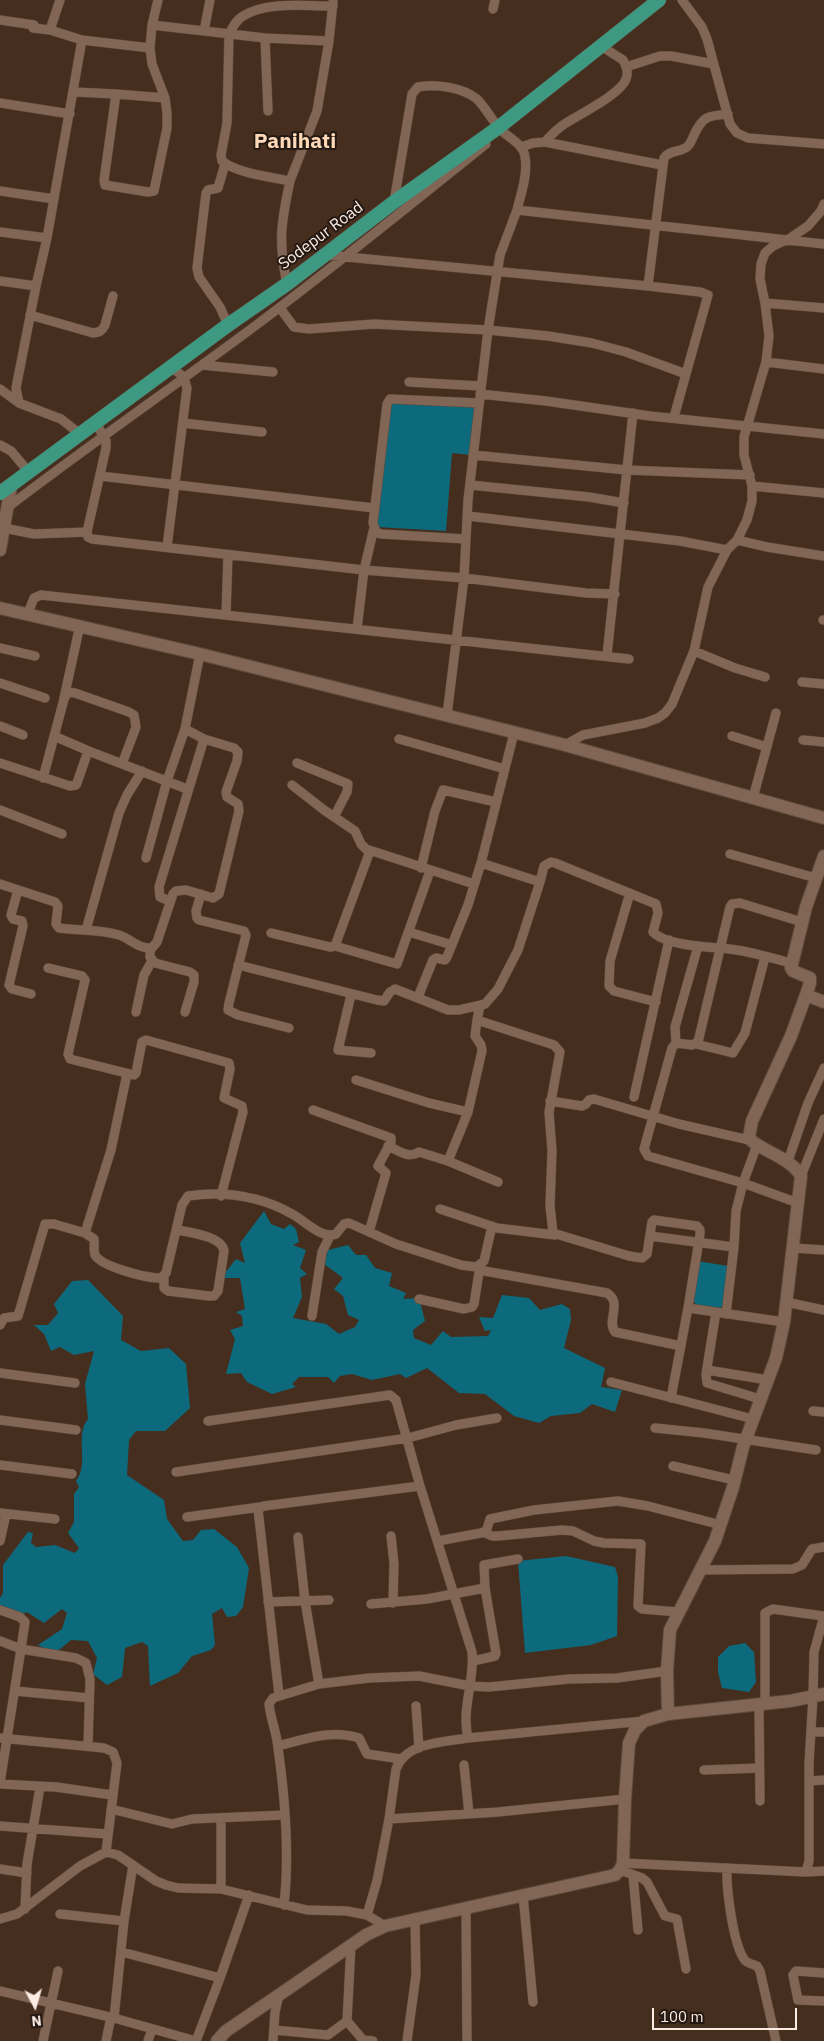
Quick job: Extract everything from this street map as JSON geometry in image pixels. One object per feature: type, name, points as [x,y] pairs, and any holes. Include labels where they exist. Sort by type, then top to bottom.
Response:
[{"type":"main road","name":"Sodepur Road","points":[[6,490],[228,325],[287,284],[394,202],[500,129],[659,0]]},
{"type":"street","points":[[50,30],[60,0]]},
{"type":"street","points":[[116,94],[105,184],[148,192],[154,191],[167,128],[165,98],[152,64],[150,48],[152,25],[158,0]]},
{"type":"street","points":[[204,31],[210,0]]},
{"type":"street","points":[[682,0],[702,28],[730,124],[742,136],[824,144]]},
{"type":"street","points":[[287,284],[280,236],[282,214],[290,181],[317,111],[329,41],[333,3],[268,4],[243,16],[235,23],[229,34],[228,123],[221,155],[222,161],[225,164],[249,172],[290,181]]},
{"type":"street","points":[[0,20],[34,25],[33,28],[50,30],[82,40],[150,48]]},
{"type":"street","points":[[152,25],[265,38],[329,41]]},
{"type":"street","points":[[265,38],[268,111]]},
{"type":"street","points":[[19,403],[16,388],[47,238],[82,40]]},
{"type":"street","points":[[545,142],[556,130],[622,86],[627,74],[623,60],[618,55],[601,46]]},
{"type":"street","points":[[626,67],[660,56],[671,56],[714,64]]},
{"type":"street","points":[[394,202],[414,90],[424,86],[445,87],[469,94],[477,100],[500,129],[521,148],[525,157],[525,174],[517,210],[506,236],[497,271],[488,330],[470,485],[464,578],[447,715]]},
{"type":"street","points":[[74,92],[165,98]]},
{"type":"street","points":[[0,103],[70,114]]},
{"type":"street","points":[[648,286],[662,165],[666,154],[686,148],[690,144],[700,122],[705,118],[728,114]]},
{"type":"street","points":[[8,507],[103,435],[280,308],[346,257],[500,129]]},
{"type":"street","points":[[521,148],[533,143],[545,142],[662,165]]},
{"type":"street","points":[[225,164],[218,188],[208,190],[206,193],[197,268],[199,277],[220,307],[228,325]]},
{"type":"street","points":[[0,191],[54,199]]},
{"type":"street","points":[[565,745],[584,735],[645,723],[665,713],[672,704],[694,651],[708,588],[727,550],[737,540],[752,501],[752,486],[744,455],[744,437],[766,362],[769,336],[760,279],[761,264],[765,253],[773,246],[789,239],[808,226],[821,211],[824,204]]},
{"type":"street","points":[[517,210],[824,244]]},
{"type":"street","points":[[0,232],[47,238]]},
{"type":"street","points":[[326,255],[648,286],[700,292],[708,295],[709,300],[674,417]]},
{"type":"street","points":[[0,281],[36,286]]},
{"type":"street","points":[[30,315],[93,333],[99,332],[105,326],[113,296]]},
{"type":"street","points":[[765,303],[824,308]]},
{"type":"street","points":[[280,308],[294,327],[309,329],[374,324],[488,330],[592,343],[626,352],[686,374]]},
{"type":"street","points":[[766,362],[824,369]]},
{"type":"street","points":[[202,365],[273,372]]},
{"type":"street","points":[[167,547],[187,388],[185,378],[180,372],[170,368]]},
{"type":"street","points":[[409,382],[480,394],[546,400],[633,413],[824,434]]},
{"type":"street","points":[[0,390],[19,403],[61,419],[80,434]]},
{"type":"street","points":[[357,629],[364,570],[374,528],[374,508],[387,404],[390,398],[480,394]]},
{"type":"street","points":[[608,655],[633,413]]},
{"type":"street","points":[[96,422],[103,435],[106,448],[87,532],[88,537],[92,539],[364,570],[464,578],[586,593],[615,594]]},
{"type":"street","points":[[183,423],[262,432]]},
{"type":"street","points":[[0,445],[11,451],[29,472]]},
{"type":"street","points":[[473,455],[627,470],[750,475]]},
{"type":"street","points":[[100,476],[374,508]]},
{"type":"street","points":[[470,485],[589,497],[624,503]]},
{"type":"street","points":[[752,486],[824,493]]},
{"type":"street","points":[[0,550],[8,507],[6,490]]},
{"type":"street","points":[[468,516],[680,541],[727,550]]},
{"type":"street","points":[[4,528],[34,534],[87,532]]},
{"type":"street","points":[[374,528],[376,532],[381,534],[466,539]]},
{"type":"street","points":[[737,540],[824,556]]},
{"type":"street","points":[[226,615],[228,555]]},
{"type":"street","points":[[28,614],[34,598],[41,595],[608,655],[629,659]]},
{"type":"street","points":[[0,608],[200,654],[514,732],[824,818]]},
{"type":"street","points":[[43,778],[64,699],[80,626]]},
{"type":"street","points":[[0,648],[34,656]]},
{"type":"street","points":[[694,651],[735,668],[766,677]]},
{"type":"street","points":[[146,858],[167,781],[185,729],[200,654]]},
{"type":"street","points":[[802,682],[824,684]]},
{"type":"street","points":[[0,683],[45,698]]},
{"type":"street","points":[[64,699],[68,692],[75,692],[134,716],[136,727],[122,764]]},
{"type":"street","points":[[753,798],[776,713]]},
{"type":"street","points":[[0,726],[23,734]]},
{"type":"street","points":[[150,948],[157,942],[173,894],[180,890],[213,898],[219,894],[239,807],[236,802],[227,797],[226,792],[237,761],[238,752],[234,748],[204,739],[185,729]]},
{"type":"street","points":[[418,997],[433,960],[446,959],[452,945],[481,863],[514,732]]},
{"type":"street","points":[[54,736],[188,789]]},
{"type":"street","points":[[732,736],[767,747]]},
{"type":"street","points":[[170,901],[160,897],[158,892],[204,739]]},
{"type":"street","points":[[400,739],[505,769]]},
{"type":"street","points":[[803,740],[824,742]]},
{"type":"street","points":[[0,763],[67,786],[76,785],[87,754],[91,752]]},
{"type":"street","points":[[297,763],[348,784],[347,792],[334,817]]},
{"type":"street","points":[[86,930],[119,813],[127,795],[142,772]]},
{"type":"street","points":[[292,785],[355,831],[363,847],[370,851],[474,884]]},
{"type":"street","points":[[271,933],[330,948],[335,946],[395,965],[398,962],[409,932],[425,869],[435,811],[444,790],[496,802]]},
{"type":"street","points":[[0,810],[62,834]]},
{"type":"street","points":[[335,946],[370,851]]},
{"type":"street","points":[[730,854],[816,878]]},
{"type":"street","points":[[726,1314],[736,1212],[753,1143],[752,1121],[791,1036],[810,983],[810,978],[793,972],[791,963],[802,922],[824,856]]},
{"type":"street","points":[[238,965],[351,995],[384,1000],[395,989],[454,1011],[480,1006],[485,1004],[495,994],[518,950],[526,931],[544,866],[551,862],[656,904],[658,914],[653,932],[657,936],[698,946],[730,949],[791,963]]},
{"type":"street","points":[[481,863],[540,882]]},
{"type":"street","points":[[0,884],[55,902],[58,906],[56,924],[59,928],[119,935],[134,944],[150,948]]},
{"type":"street","points":[[18,890],[11,915],[13,919],[22,921],[23,926],[9,985],[12,989],[31,994]]},
{"type":"street","points":[[630,893],[611,956],[609,986],[614,991],[656,1002]]},
{"type":"street","points":[[201,894],[196,911],[197,918],[237,928],[245,933],[246,939],[228,1010],[238,1016],[289,1028]]},
{"type":"street","points":[[696,1044],[730,907],[736,903],[802,922]]},
{"type":"street","points":[[409,932],[452,945]]},
{"type":"street","points":[[634,1097],[669,940]]},
{"type":"street","points":[[698,946],[675,1027],[676,1043],[672,1048],[644,1149],[648,1156],[743,1183],[798,1203]]},
{"type":"street","points":[[136,1012],[144,975],[152,961],[150,948]]},
{"type":"street","points":[[676,1043],[696,1044],[733,1053],[745,1033],[765,957]]},
{"type":"street","points":[[152,961],[190,972],[194,975],[194,982],[185,1012]]},
{"type":"street","points":[[48,968],[82,976],[85,980],[68,1057],[73,1060],[127,1074],[136,1074],[142,1042],[146,1040],[229,1063],[230,1069],[224,1098],[242,1106],[243,1112],[221,1196]]},
{"type":"street","points":[[351,995],[338,1050],[371,1053]]},
{"type":"street","points":[[806,995],[824,1002]]},
{"type":"street","points":[[448,1161],[468,1112],[482,1050],[475,1036],[480,1006]]},
{"type":"street","points":[[477,1020],[554,1045],[558,1048],[560,1057],[550,1101],[548,1121],[552,1152],[551,1229],[555,1235]]},
{"type":"street","points":[[788,1161],[808,1103],[824,1068]]},
{"type":"street","points":[[85,1233],[111,1150],[127,1074]]},
{"type":"street","points":[[356,1080],[429,1103],[468,1112]]},
{"type":"street","points":[[550,1101],[582,1106],[589,1100],[594,1099],[753,1143],[768,1149],[788,1161],[801,1176]]},
{"type":"street","points":[[312,1110],[390,1137],[391,1140],[378,1166],[386,1173],[369,1232]]},
{"type":"street","points":[[668,1714],[667,1671],[670,1630],[711,1550],[721,1525],[745,1440],[776,1358],[784,1322],[801,1176],[824,1119]]},
{"type":"street","points":[[388,1146],[409,1155],[413,1156],[419,1152],[448,1161],[498,1182]]},
{"type":"street","points":[[178,1230],[218,1240],[224,1245],[218,1291],[214,1296],[209,1296],[168,1291],[164,1288],[164,1276],[178,1230],[182,1206],[188,1196],[246,1196],[264,1201],[292,1214],[330,1236]]},
{"type":"street","points":[[440,1209],[492,1226],[555,1235],[642,1258],[647,1254],[652,1222],[658,1220],[697,1226],[700,1230],[699,1242],[671,1398]]},
{"type":"street","points":[[312,1316],[322,1252],[330,1236],[336,1234],[346,1223],[396,1244],[461,1265],[607,1293],[612,1296],[614,1301],[612,1324],[615,1332],[681,1346]]},
{"type":"street","points":[[0,1325],[4,1318],[14,1317],[19,1312],[45,1224],[54,1224],[85,1233],[94,1239],[95,1251],[98,1257],[120,1270],[150,1278],[161,1278],[164,1276]]},
{"type":"street","points":[[419,1300],[464,1309],[472,1307],[480,1268],[484,1261],[492,1226]]},
{"type":"street","points":[[650,1236],[734,1247]]},
{"type":"street","points":[[793,1248],[824,1250]]},
{"type":"street","points":[[786,1302],[824,1310]]},
{"type":"street","points":[[688,1308],[784,1322]]},
{"type":"street","points":[[716,1312],[706,1380],[710,1385],[760,1399]]},
{"type":"street","points":[[707,1370],[768,1380]]},
{"type":"street","points":[[0,1374],[75,1383]]},
{"type":"street","points":[[611,1382],[753,1418]]},
{"type":"street","points":[[208,1421],[390,1395],[396,1400],[420,1486],[469,1638],[473,1661],[464,1717],[468,1738]]},
{"type":"street","points":[[813,1411],[824,1412]]},
{"type":"street","points":[[176,1472],[408,1438],[497,1418]]},
{"type":"street","points":[[0,1420],[76,1430]]},
{"type":"street","points":[[654,1428],[704,1433],[816,1450]]},
{"type":"street","points":[[0,1465],[72,1474]]},
{"type":"street","points":[[673,1466],[734,1480]]},
{"type":"street","points":[[187,1517],[420,1486]]},
{"type":"street","points":[[438,1541],[488,1530],[490,1519],[498,1516],[618,1501],[648,1506],[721,1525]]},
{"type":"street","points":[[260,1507],[257,1512],[279,1695]]},
{"type":"street","points":[[0,1541],[3,1514],[55,1519]]},
{"type":"street","points":[[483,1532],[487,1535],[498,1536],[562,1530],[573,1531],[604,1544],[641,1544],[638,1606],[642,1610],[678,1612]]},
{"type":"street","points":[[391,1536],[394,1564],[393,1602]]},
{"type":"street","points":[[298,1537],[305,1601],[319,1684]]},
{"type":"street","points":[[700,1570],[793,1569],[802,1566],[812,1550],[824,1547]]},
{"type":"street","points":[[473,1661],[491,1658],[496,1653],[485,1588],[484,1565],[518,1559]]},
{"type":"street","points":[[371,1604],[427,1600],[485,1588]]},
{"type":"street","points":[[268,1602],[329,1600]]},
{"type":"street","points":[[760,1801],[759,1768],[765,1613],[773,1609],[823,1616],[814,1652],[819,1695],[811,1732],[809,1861],[806,1872]]},
{"type":"street","points":[[0,1610],[20,1616],[25,1622],[14,1691],[3,1739],[0,1783],[77,1789],[112,1795]]},
{"type":"street","points":[[0,1641],[21,1649],[76,1658],[86,1663],[89,1672],[88,1746]]},
{"type":"street","points":[[284,1905],[288,1856],[278,1746],[269,1704],[273,1698],[319,1684],[370,1678],[419,1676],[470,1686],[495,1687],[569,1678],[617,1678],[667,1671]]},
{"type":"street","points":[[14,1691],[89,1698]]},
{"type":"street","points":[[367,1915],[377,1881],[396,1769],[401,1759],[409,1751],[468,1738],[644,1721],[668,1714],[762,1704],[819,1695]]},
{"type":"street","points":[[416,1706],[419,1748]]},
{"type":"street","points":[[217,2041],[226,2031],[351,1945],[385,1926],[414,1918],[614,1875],[622,1866],[624,1799],[629,1743],[635,1730],[644,1721]]},
{"type":"street","points":[[811,1732],[824,1732]]},
{"type":"street","points":[[278,1746],[322,1734],[337,1733],[359,1738],[367,1754],[401,1759]]},
{"type":"street","points":[[3,1739],[109,1749],[116,1757],[117,1763],[106,1852]]},
{"type":"street","points":[[464,1765],[469,1814]]},
{"type":"street","points":[[704,1770],[759,1768]]},
{"type":"street","points":[[809,1781],[824,1780]]},
{"type":"street","points":[[25,1909],[27,1873],[40,1787]]},
{"type":"street","points":[[389,1819],[469,1814],[624,1799]]},
{"type":"street","points":[[111,1809],[172,1824],[192,1819],[285,1815]]},
{"type":"street","points":[[221,1818],[221,1889]]},
{"type":"street","points":[[0,1826],[107,1834]]},
{"type":"street","points":[[0,1919],[25,1909],[74,1870],[106,1852],[118,1855],[156,1881],[166,1885],[178,1888],[221,1889],[307,1910],[347,1911],[367,1915],[385,1926]]},
{"type":"street","points":[[106,2041],[113,2017],[132,1865]]},
{"type":"street","points":[[622,1866],[824,1871]]},
{"type":"street","points":[[622,1866],[646,1882],[665,1916],[678,1919],[686,1969]]},
{"type":"street","points":[[727,1868],[728,1903],[741,1951],[744,1959],[749,1964],[758,1966],[760,1971],[776,2041]]},
{"type":"street","points":[[0,1869],[27,1873]]},
{"type":"street","points":[[634,1875],[638,1930]]},
{"type":"street","points":[[0,1991],[113,2017],[196,2041],[248,1895]]},
{"type":"street","points":[[523,1895],[533,2002]]},
{"type":"street","points":[[466,1908],[467,2041]]},
{"type":"street","points":[[60,1914],[124,1921]]},
{"type":"street","points":[[407,2041],[416,1975],[414,1918]]},
{"type":"street","points":[[274,2030],[330,2038],[347,2021],[351,1945]]},
{"type":"street","points":[[122,1952],[220,1978]]},
{"type":"street","points":[[43,2041],[58,1971]]},
{"type":"street","points":[[824,1973],[796,1971],[793,1974],[798,2000],[824,2001]]},
{"type":"street","points":[[273,2041],[278,1995]]},
{"type":"street","points":[[347,2021],[366,2041]]},
{"type":"street","points":[[148,2041],[152,2029]]},
{"type":"water","points":[[390,403],[477,404],[471,455],[452,453],[446,531],[377,527]]},
{"type":"water","points":[[264,1211],[271,1224],[284,1229],[290,1224],[296,1229],[299,1242],[293,1245],[306,1250],[300,1268],[307,1274],[300,1278],[302,1297],[293,1318],[326,1324],[339,1334],[355,1327],[359,1320],[348,1315],[343,1296],[334,1289],[343,1278],[324,1264],[328,1250],[348,1245],[356,1255],[366,1255],[375,1268],[392,1273],[389,1286],[406,1293],[403,1299],[419,1298],[425,1321],[413,1330],[414,1338],[431,1345],[443,1331],[451,1337],[488,1336],[491,1330],[485,1331],[479,1317],[493,1318],[502,1295],[529,1298],[540,1310],[562,1304],[570,1309],[571,1320],[564,1348],[605,1368],[601,1387],[622,1390],[615,1412],[592,1404],[580,1413],[551,1416],[539,1423],[514,1416],[485,1394],[459,1393],[427,1368],[406,1378],[400,1374],[372,1380],[352,1374],[340,1376],[334,1383],[328,1377],[299,1377],[292,1384],[296,1387],[272,1394],[247,1382],[241,1373],[226,1374],[235,1339],[230,1330],[243,1326],[242,1316],[236,1312],[245,1309],[240,1278],[221,1278],[236,1259],[245,1263],[240,1243]]},
{"type":"water","points":[[697,1261],[728,1266],[724,1305],[717,1310],[697,1306],[691,1297]]},
{"type":"water","points":[[88,1280],[123,1316],[121,1340],[141,1351],[169,1348],[186,1364],[190,1408],[165,1431],[136,1431],[129,1440],[127,1475],[164,1500],[167,1519],[183,1541],[193,1540],[201,1530],[214,1529],[237,1547],[249,1568],[243,1607],[236,1616],[227,1617],[222,1608],[212,1614],[215,1645],[211,1650],[192,1656],[178,1673],[150,1686],[148,1646],[142,1642],[125,1648],[122,1677],[107,1685],[93,1674],[97,1658],[88,1641],[71,1640],[54,1654],[38,1645],[62,1629],[67,1613],[62,1609],[44,1623],[27,1612],[18,1616],[10,1608],[0,1607],[0,1598],[3,1593],[3,1565],[28,1532],[33,1533],[31,1543],[36,1547],[55,1545],[75,1553],[79,1548],[68,1533],[74,1522],[74,1494],[79,1487],[76,1481],[82,1466],[82,1433],[88,1419],[85,1384],[94,1351],[74,1355],[60,1347],[51,1351],[44,1334],[34,1325],[48,1325],[58,1313],[54,1304],[72,1281]]},
{"type":"water","points":[[566,1556],[615,1567],[618,1577],[617,1636],[591,1645],[525,1653],[518,1561]]},
{"type":"water","points":[[745,1643],[754,1652],[756,1682],[749,1692],[722,1688],[718,1672],[718,1657],[729,1646]]},
{"type":"district","name":"Panihati","points":[[295,142]]}]
